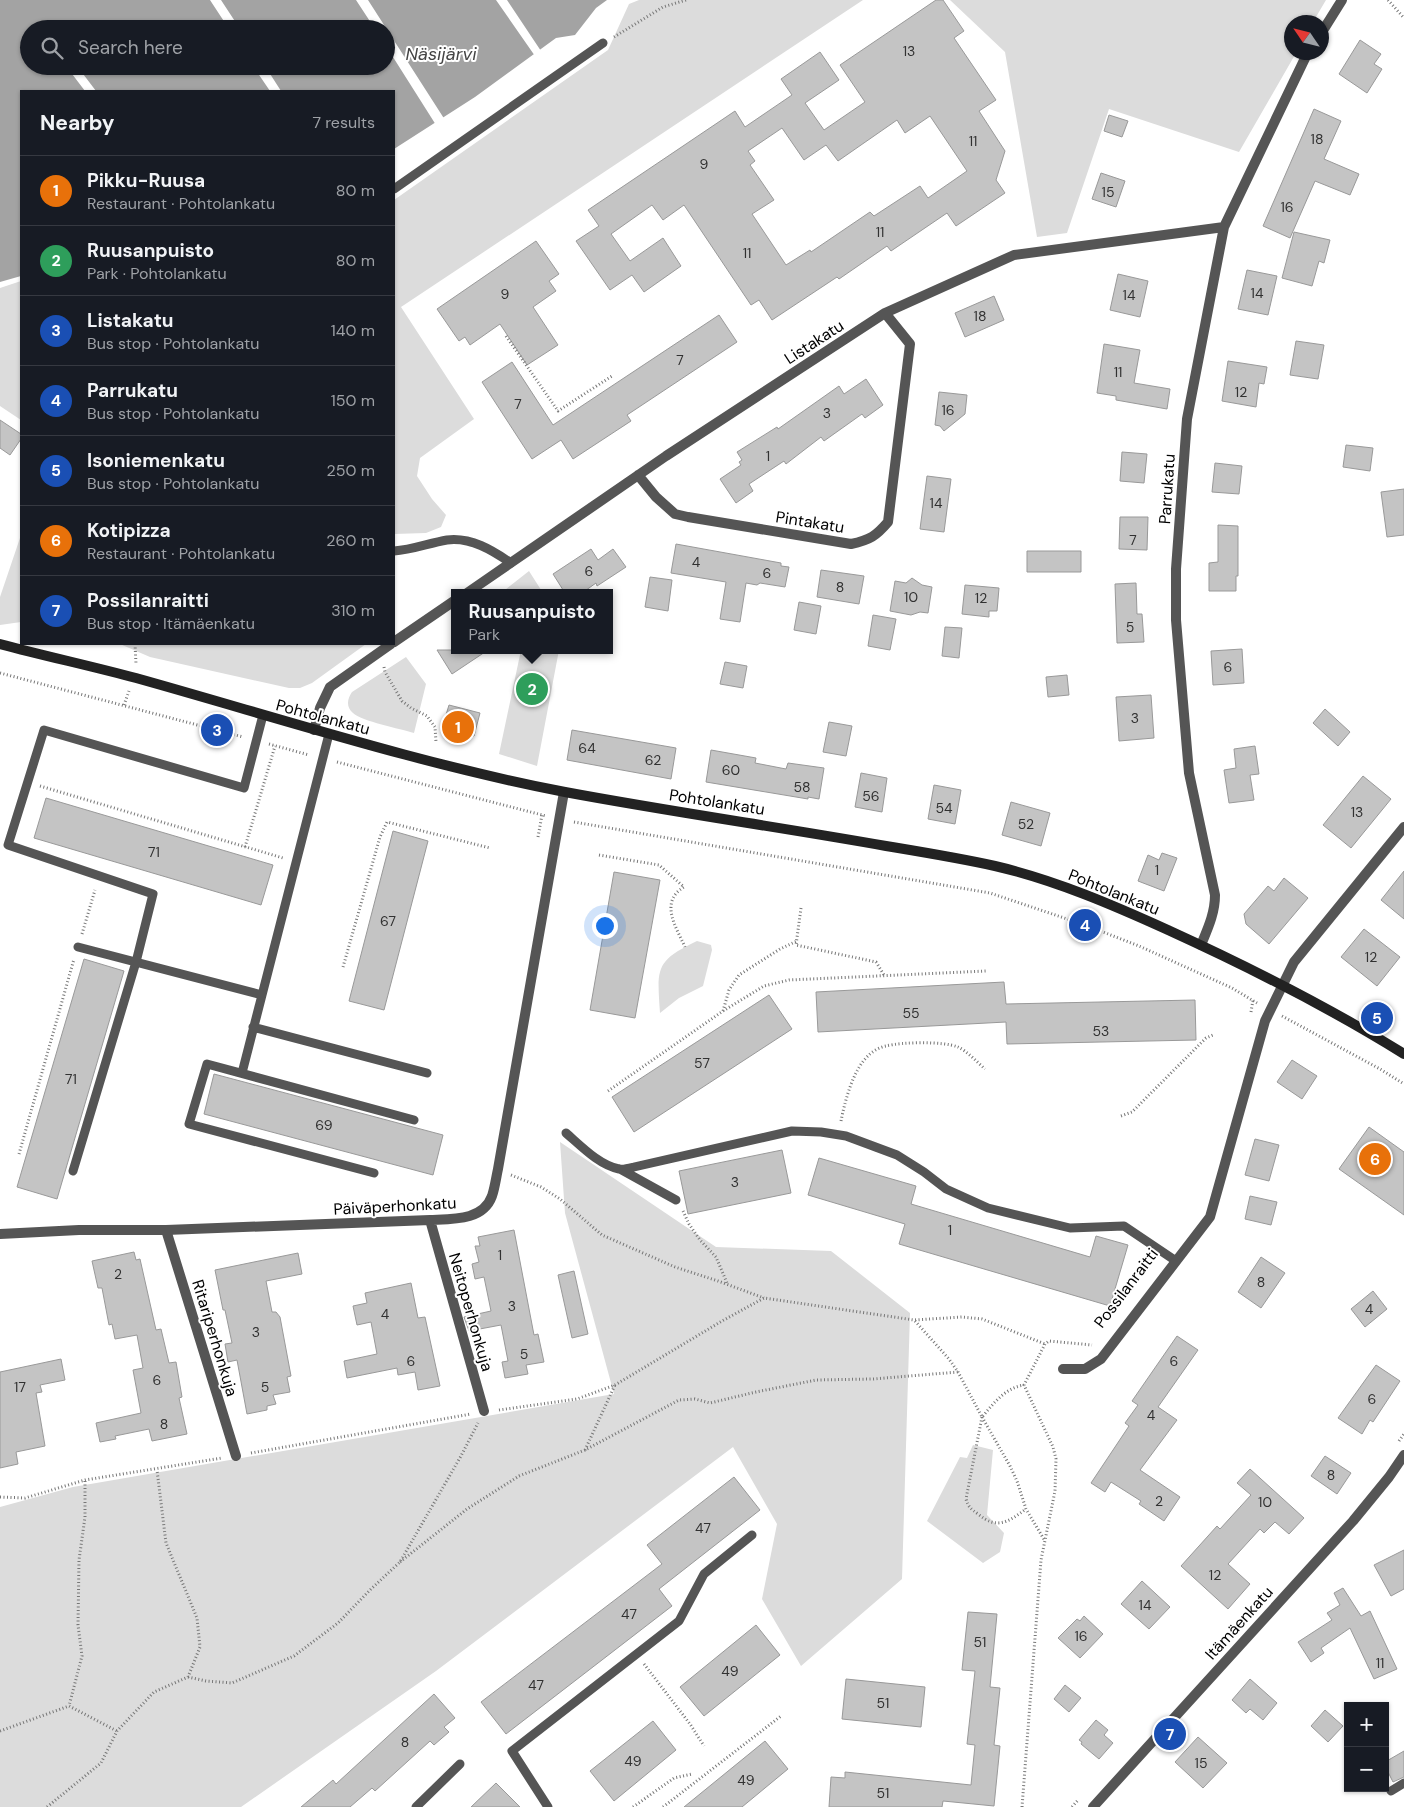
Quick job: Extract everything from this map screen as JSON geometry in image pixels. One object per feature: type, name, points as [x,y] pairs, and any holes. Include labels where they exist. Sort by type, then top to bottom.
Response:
[{"type":"main road","name":"Pohtolankatu","points":[[0,644],[133,678],[314,730],[442,764],[564,792],[997,866],[1096,898],[1201,945],[1370,1033],[1404,1054]]},
{"type":"street","points":[[1329,21],[1342,0]]},
{"type":"street","name":"Parrukatu","points":[[1201,945],[1215,907],[1215,895],[1189,774],[1176,620],[1176,569],[1187,419],[1224,226],[1304,60]]},
{"type":"street","name":"Listakatu","points":[[473,589],[638,475],[885,313],[1014,255],[1224,226]]},
{"type":"street","name":"Pintakatu","points":[[638,475],[656,497],[675,514],[851,544],[865,542],[876,535],[888,522],[910,344],[885,313]]},
{"type":"street","points":[[395,641],[451,603]]},
{"type":"street","points":[[314,730],[320,708],[330,687],[389,645]]},
{"type":"street","name":"Päiväperhonkatu","points":[[0,1234],[430,1220],[463,1218],[476,1215],[491,1198],[498,1169],[564,792]]},
{"type":"street","points":[[1062,1369],[1085,1370],[1101,1359],[1210,1216],[1261,1033],[1282,986],[1294,962],[1404,827]]},
{"type":"street","name":"Neitoperhonkuja","points":[[430,1220],[484,1411]]},
{"type":"street","name":"Ritariperhonkuja","points":[[166,1230],[236,1456]]},
{"type":"street","name":"Itämäenkatu","points":[[1093,1807],[1353,1521],[1389,1477],[1404,1455]]},
{"type":"lane","points":[[395,188],[603,43]]},
{"type":"lane","points":[[395,551],[448,540],[463,541],[484,546],[511,563]]},
{"type":"lane","points":[[73,1171],[136,962],[153,894],[8,845],[44,730],[244,788],[262,715]]},
{"type":"lane","points":[[242,1073],[329,734]]},
{"type":"lane","points":[[78,947],[262,995]]},
{"type":"lane","points":[[254,1027],[427,1073]]},
{"type":"lane","points":[[374,1173],[189,1124],[207,1064],[414,1120]]},
{"type":"lane","points":[[619,1169],[792,1131],[821,1132],[876,1146],[898,1155],[946,1189],[988,1208],[1070,1228],[1124,1226],[1176,1261]]},
{"type":"lane","points":[[566,1133],[584,1149],[604,1162],[676,1200]]},
{"type":"lane","points":[[548,1807],[512,1751],[679,1621],[704,1574],[752,1535]]},
{"type":"lane","points":[[416,1807],[460,1764]]},
{"type":"lane","points":[[1391,1791],[1404,1783]]},
{"type":"path","points":[[603,43],[662,7],[686,0]]},
{"type":"path","points":[[1388,0],[1404,18]]},
{"type":"path","points":[[506,336],[558,411],[612,376]]},
{"type":"path","points":[[135,645],[136,660]]},
{"type":"path","points":[[381,650],[385,672],[393,688],[402,701],[427,716],[435,727],[436,742]]},
{"type":"path","points":[[0,672],[275,746],[558,819],[990,893],[1085,925],[1139,946],[1232,988],[1404,1084]]},
{"type":"path","points":[[245,847],[275,746]]},
{"type":"path","points":[[27,783],[296,862]]},
{"type":"path","points":[[342,968],[386,822],[490,848]]},
{"type":"path","points":[[599,855],[659,865],[684,888],[676,892],[671,906],[672,918],[685,947]]},
{"type":"path","points":[[19,1154],[100,876]]},
{"type":"path","points":[[801,908],[796,945],[876,962],[884,975]]},
{"type":"path","points":[[723,1011],[729,990],[739,975],[780,949],[797,941]]},
{"type":"path","points":[[608,1091],[723,1011],[764,986],[789,980],[986,970]]},
{"type":"path","points":[[1251,1015],[1253,1000]]},
{"type":"path","points":[[1122,1116],[1132,1112],[1206,1038],[1213,1034]]},
{"type":"path","points":[[837,1135],[846,1096],[856,1073],[868,1056],[884,1046],[908,1043],[946,1044],[959,1048],[985,1069]]},
{"type":"path","points":[[498,1169],[560,1199],[602,1235],[674,1267],[764,1298],[914,1320],[962,1317],[982,1319],[1045,1344],[1024,1385]]},
{"type":"path","points":[[676,1200],[694,1232],[716,1257],[727,1284]]},
{"type":"path","points":[[0,1497],[25,1498],[85,1480],[157,1470],[484,1411],[511,1410],[577,1399],[615,1384],[764,1298]]},
{"type":"path","points":[[914,1320],[949,1359],[958,1372],[1017,1481],[1026,1509],[1045,1541]]},
{"type":"path","name":"Possilanraitti","points":[[1045,1344],[1049,1341],[1083,1346],[1097,1344]]},
{"type":"path","points":[[47,1807],[101,1763],[117,1731],[154,1692],[188,1677],[206,1681],[232,1683],[294,1656],[338,1622],[400,1562],[467,1509],[519,1476],[585,1450],[679,1400],[695,1400],[710,1403],[816,1380],[873,1379],[958,1372]]},
{"type":"path","points":[[585,1450],[615,1384]]},
{"type":"path","points":[[1024,1385],[1013,1386],[982,1417],[966,1499],[968,1506],[984,1519],[996,1524],[1010,1520],[1026,1509]]},
{"type":"path","points":[[1022,1807],[1041,1560],[1054,1491],[1056,1459],[1053,1446],[1024,1385]]},
{"type":"path","points":[[400,1562],[461,1456],[484,1411]]},
{"type":"path","points":[[157,1470],[166,1543],[197,1618],[200,1647],[188,1677]]},
{"type":"path","points":[[69,1706],[82,1656],[78,1625],[80,1560],[85,1517],[85,1480]]},
{"type":"path","points":[[636,1654],[690,1724],[704,1746]]},
{"type":"path","points":[[0,1731],[69,1706],[117,1731]]},
{"type":"path","points":[[663,1807],[781,1716]]},
{"type":"path","points":[[632,1807],[674,1778],[692,1774]]},
{"type":"shaded area","points":[[639,0],[863,0],[401,307],[474,419],[420,458],[417,476],[432,499],[446,515],[441,527],[426,533],[395,534],[395,199],[608,50],[629,4]]},
{"type":"shaded area","points":[[950,0],[1326,0],[1317,15],[1284,15],[1284,60],[1292,60],[1239,152],[1109,109],[1067,233],[1037,237],[1005,52]]},
{"type":"shaded area","points":[[20,281],[20,419],[0,406],[0,288]]},
{"type":"shaded area","points":[[20,538],[20,622],[0,625],[0,597]]},
{"type":"shaded area","points":[[529,571],[540,589],[506,589]]},
{"type":"shaded area","points":[[122,645],[365,645],[312,683],[300,688],[289,688],[150,657]]},
{"type":"shaded area","points":[[520,654],[558,654],[537,766],[499,754]]},
{"type":"shaded area","points":[[406,657],[426,684],[414,733],[372,722],[353,713],[348,703],[352,692]]},
{"type":"shaded area","points":[[697,941],[711,945],[712,950],[703,986],[679,998],[660,1013],[659,976],[662,968],[673,954]]},
{"type":"shaded area","points":[[560,1142],[716,1247],[831,1251],[910,1313],[902,1579],[801,1666],[762,1599],[777,1524],[733,1447],[436,1671],[241,1807],[0,1807],[0,1507],[73,1487],[614,1394],[565,1213]]},
{"type":"shaded area","points":[[973,1445],[993,1450],[987,1515],[1004,1533],[1000,1552],[983,1563],[927,1521],[960,1457],[967,1458]]},
{"type":"water","name":"Näsijärvi","points":[[0,0],[607,0],[596,8],[575,35],[556,38],[475,97],[395,148],[395,90],[20,90],[20,276],[0,282]]},
{"type":"pier","points":[[210,0],[221,0],[234,20],[223,20]]},
{"type":"pier","points":[[356,0],[368,0],[381,20],[369,20]]},
{"type":"pier","points":[[496,0],[507,0],[541,51],[535,56]]},
{"type":"pier","points":[[395,42],[445,120],[436,125],[395,60]]},
{"type":"pier","points":[[73,75],[84,75],[95,90],[84,90]]},
{"type":"pier","points":[[259,75],[271,75],[280,90],[269,90]]},
{"type":"building","points":[[936,0],[943,0],[964,31],[954,38],[996,100],[979,111],[1005,151],[996,180],[1005,193],[956,226],[947,213],[891,251],[887,246],[839,279],[837,277],[772,320],[759,300],[751,305],[684,205],[663,220],[652,205],[611,234],[630,261],[663,238],[681,266],[644,292],[632,275],[610,290],[576,241],[599,226],[588,210],[735,111],[745,127],[792,95],[781,79],[820,52],[839,80],[805,103],[824,130],[865,102],[840,65]],"holes":[[[930,116],[967,171],[928,198],[920,186],[874,216],[870,212],[811,252],[810,250],[786,265],[752,214],[774,200],[750,165],[755,161],[748,151],[782,128],[804,160],[826,145],[838,161],[897,120],[905,133]]]},
{"type":"building","points":[[1360,40],[1381,54],[1374,64],[1382,69],[1367,93],[1339,74]]},
{"type":"building","points":[[1314,109],[1341,121],[1324,159],[1359,174],[1350,195],[1315,181],[1290,238],[1263,226]]},
{"type":"building","points":[[1109,115],[1128,121],[1122,137],[1104,131]]},
{"type":"building","points":[[1101,173],[1125,181],[1116,207],[1092,199]]},
{"type":"building","points":[[1294,232],[1330,240],[1324,263],[1319,261],[1312,286],[1282,278]]},
{"type":"building","points":[[536,241],[559,274],[549,281],[556,291],[533,307],[558,345],[527,365],[500,324],[470,345],[465,337],[459,341],[437,309]]},
{"type":"building","points":[[1247,270],[1277,276],[1268,315],[1238,309]]},
{"type":"building","points":[[1118,274],[1148,281],[1140,317],[1110,310]]},
{"type":"building","points":[[994,296],[1004,320],[965,337],[955,313]]},
{"type":"building","points":[[719,315],[737,342],[627,415],[631,421],[573,459],[561,440],[532,459],[482,382],[512,362],[553,425]]},
{"type":"building","points":[[1296,341],[1324,345],[1318,379],[1290,375]]},
{"type":"building","points":[[1104,344],[1140,350],[1134,383],[1170,389],[1167,409],[1116,400],[1116,396],[1097,393]]},
{"type":"building","points":[[1228,361],[1267,367],[1264,384],[1259,383],[1256,407],[1222,401]]},
{"type":"building","points":[[866,379],[883,405],[865,418],[862,414],[824,441],[821,437],[786,464],[784,461],[749,484],[753,491],[736,503],[720,479],[741,465],[739,462],[742,460],[737,452],[777,427],[778,429],[839,386],[844,394]]},
{"type":"building","points":[[939,392],[967,395],[965,414],[944,431],[940,426],[935,425]]},
{"type":"building","points":[[0,420],[20,433],[20,440],[10,455],[0,448]]},
{"type":"building","points":[[1346,445],[1373,448],[1370,471],[1343,467]]},
{"type":"building","points":[[1122,452],[1147,454],[1144,483],[1120,481]]},
{"type":"building","points":[[1215,463],[1242,466],[1239,494],[1212,492]]},
{"type":"building","points":[[927,476],[951,479],[944,532],[920,529]]},
{"type":"building","points":[[1404,489],[1404,535],[1387,537],[1381,492]]},
{"type":"building","points":[[1120,517],[1148,517],[1147,550],[1119,549]]},
{"type":"building","points":[[1218,525],[1238,526],[1238,576],[1236,576],[1236,591],[1209,591],[1209,563],[1218,562]]},
{"type":"building","points":[[676,544],[781,563],[781,566],[789,567],[785,587],[746,583],[740,622],[720,619],[726,582],[671,573]]},
{"type":"building","points":[[591,549],[598,560],[613,549],[626,567],[597,586],[596,583],[588,589],[562,589],[553,574]]},
{"type":"building","points":[[1027,551],[1081,551],[1081,572],[1027,572]]},
{"type":"building","points":[[821,570],[864,576],[859,604],[817,597]]},
{"type":"building","points":[[650,577],[672,580],[668,611],[645,607]]},
{"type":"building","points":[[912,578],[922,585],[932,587],[928,613],[920,612],[911,615],[890,611],[895,581],[906,583]]},
{"type":"building","points":[[1136,583],[1137,614],[1142,614],[1144,642],[1117,643],[1115,584]]},
{"type":"building","points":[[965,585],[999,588],[997,611],[989,611],[989,617],[962,614]]},
{"type":"building","points":[[799,602],[821,606],[816,634],[794,630]]},
{"type":"building","points":[[873,615],[896,619],[890,650],[868,646]]},
{"type":"building","points":[[945,627],[962,628],[959,658],[942,656]]},
{"type":"building","points":[[1242,649],[1244,683],[1213,685],[1211,651]]},
{"type":"building","points":[[437,650],[451,650],[451,654],[482,654],[452,674]]},
{"type":"building","points":[[725,662],[747,666],[743,688],[720,684]]},
{"type":"building","points":[[1067,675],[1069,695],[1048,697],[1046,677]]},
{"type":"building","points":[[1151,695],[1154,738],[1119,741],[1116,697]]},
{"type":"building","points":[[449,705],[480,713],[474,736],[442,728]]},
{"type":"building","points":[[1325,709],[1350,732],[1338,746],[1313,723]]},
{"type":"building","points":[[829,722],[852,726],[846,756],[823,752]]},
{"type":"building","points":[[572,730],[676,748],[671,779],[567,760]]},
{"type":"building","points":[[1255,746],[1259,774],[1250,775],[1254,800],[1229,803],[1224,770],[1236,768],[1234,749]]},
{"type":"building","points":[[711,750],[756,758],[755,763],[786,769],[788,763],[824,768],[819,799],[808,797],[808,799],[706,782]]},
{"type":"building","points":[[861,773],[887,778],[882,812],[855,807]]},
{"type":"building","points":[[1363,776],[1391,799],[1351,848],[1323,825]]},
{"type":"building","points":[[934,785],[961,790],[955,824],[928,819]]},
{"type":"building","points":[[46,798],[273,865],[261,905],[34,838]]},
{"type":"building","points":[[1011,802],[1050,813],[1041,846],[1002,835]]},
{"type":"building","points":[[393,831],[428,841],[384,1010],[349,1001]]},
{"type":"building","points":[[1162,853],[1177,858],[1164,891],[1138,881],[1148,855],[1159,860]]},
{"type":"building","points":[[1404,871],[1404,919],[1381,900]]},
{"type":"building","points":[[614,872],[660,880],[635,1018],[590,1010]]},
{"type":"building","points":[[1284,878],[1308,898],[1269,944],[1246,924],[1244,914],[1268,886],[1274,891]]},
{"type":"building","points":[[1364,929],[1400,957],[1377,986],[1341,957]]},
{"type":"building","points":[[84,959],[124,971],[57,1199],[17,1187]]},
{"type":"building","points":[[1004,982],[1006,1004],[1195,1000],[1196,1040],[1007,1044],[1006,1022],[818,1032],[816,992]]},
{"type":"building","points":[[769,995],[792,1029],[634,1132],[612,1097]]},
{"type":"building","points":[[1292,1060],[1317,1076],[1302,1099],[1277,1082]]},
{"type":"building","points":[[214,1074],[443,1135],[433,1175],[204,1114]]},
{"type":"building","points":[[1369,1127],[1404,1152],[1404,1215],[1339,1169]]},
{"type":"building","points":[[1255,1139],[1279,1145],[1269,1181],[1245,1175]]},
{"type":"building","points":[[782,1150],[791,1193],[688,1214],[679,1171]]},
{"type":"building","points":[[819,1158],[916,1186],[911,1204],[1090,1257],[1096,1236],[1128,1245],[1110,1306],[899,1244],[905,1224],[808,1195]]},
{"type":"building","points":[[1250,1196],[1277,1202],[1271,1225],[1245,1219]]},
{"type":"building","points":[[514,1230],[534,1335],[538,1334],[544,1362],[526,1365],[528,1374],[505,1378],[502,1362],[508,1361],[501,1325],[469,1331],[464,1317],[491,1311],[484,1277],[475,1279],[472,1264],[479,1262],[475,1246],[480,1246],[478,1237]]},
{"type":"building","points":[[134,1252],[136,1260],[140,1259],[156,1330],[161,1329],[169,1363],[176,1362],[182,1397],[179,1398],[187,1434],[152,1441],[149,1429],[115,1436],[116,1439],[100,1442],[96,1423],[141,1413],[133,1370],[143,1368],[137,1335],[115,1339],[112,1324],[109,1325],[102,1288],[98,1288],[92,1261]]},
{"type":"building","points":[[298,1253],[302,1274],[266,1281],[272,1312],[276,1312],[280,1317],[291,1376],[287,1377],[290,1392],[273,1395],[276,1404],[267,1406],[267,1410],[247,1414],[237,1360],[228,1362],[225,1344],[232,1343],[215,1270]]},
{"type":"building","points":[[1261,1257],[1285,1273],[1261,1308],[1238,1292]]},
{"type":"building","points":[[574,1271],[588,1334],[572,1338],[558,1275]]},
{"type":"building","points":[[411,1283],[418,1318],[425,1317],[440,1386],[418,1390],[415,1372],[398,1375],[397,1368],[347,1378],[344,1361],[377,1354],[371,1322],[357,1325],[353,1306],[367,1303],[365,1293]]},
{"type":"building","points":[[1373,1291],[1387,1309],[1365,1327],[1351,1309]]},
{"type":"building","points":[[1177,1336],[1198,1350],[1158,1407],[1177,1420],[1140,1470],[1180,1497],[1164,1521],[1139,1504],[1141,1501],[1111,1482],[1105,1492],[1091,1483],[1129,1426],[1125,1423],[1138,1405],[1132,1401]]},
{"type":"building","points":[[61,1359],[65,1380],[40,1385],[42,1392],[36,1393],[45,1446],[16,1452],[18,1464],[0,1468],[0,1372]]},
{"type":"building","points":[[1376,1365],[1400,1381],[1373,1422],[1370,1420],[1362,1434],[1338,1418]]},
{"type":"building","points":[[1325,1456],[1351,1473],[1337,1494],[1311,1476]]},
{"type":"building","points":[[1250,1469],[1304,1518],[1289,1534],[1275,1522],[1264,1533],[1260,1529],[1228,1564],[1250,1584],[1228,1609],[1181,1566],[1217,1526],[1220,1529],[1251,1495],[1237,1483]]},
{"type":"building","points":[[734,1477],[760,1510],[659,1589],[672,1606],[506,1734],[481,1702],[662,1564],[647,1545]]},
{"type":"building","points":[[1404,1550],[1404,1589],[1391,1596],[1374,1565]]},
{"type":"building","points":[[1142,1581],[1170,1607],[1149,1629],[1121,1604]]},
{"type":"building","points":[[1343,1588],[1361,1616],[1370,1611],[1397,1669],[1374,1679],[1350,1628],[1321,1648],[1324,1653],[1311,1662],[1298,1642],[1332,1620],[1327,1613],[1340,1605],[1334,1593]]},
{"type":"building","points":[[968,1612],[997,1614],[990,1687],[1000,1688],[994,1745],[1000,1746],[994,1806],[943,1801],[942,1807],[829,1807],[831,1777],[845,1778],[845,1772],[971,1785],[975,1745],[967,1744],[975,1671],[962,1670]]},
{"type":"building","points":[[1084,1616],[1103,1634],[1080,1658],[1058,1638],[1077,1619],[1080,1621]]},
{"type":"building","points":[[756,1625],[780,1655],[704,1716],[680,1687]]},
{"type":"building","points":[[846,1679],[925,1687],[921,1727],[842,1719]]},
{"type":"building","points":[[1250,1679],[1277,1703],[1263,1720],[1250,1709],[1246,1713],[1232,1700]]},
{"type":"building","points":[[1065,1685],[1081,1698],[1069,1712],[1054,1699]]},
{"type":"building","points":[[434,1694],[455,1718],[444,1727],[449,1732],[434,1745],[430,1741],[375,1791],[372,1788],[350,1807],[301,1807],[333,1780],[336,1784]]},
{"type":"building","points":[[1325,1710],[1343,1726],[1328,1742],[1311,1726]]},
{"type":"building","points":[[1096,1720],[1108,1730],[1104,1735],[1113,1743],[1099,1759],[1081,1744],[1082,1742],[1079,1740]]},
{"type":"building","points":[[653,1721],[676,1750],[614,1801],[590,1771]]},
{"type":"building","points":[[1198,1737],[1227,1763],[1203,1788],[1175,1762]]},
{"type":"building","points":[[765,1741],[788,1769],[742,1807],[684,1807]]},
{"type":"building","points":[[1404,1751],[1404,1777],[1393,1782],[1389,1774],[1389,1760]]},
{"type":"building","points":[[496,1783],[520,1807],[471,1807]]},
{"type":"place","name":"Ruusanpuisto","points":[[532,689]]},
{"type":"place","name":"Pikku-Ruusa","points":[[458,727]]},
{"type":"place","name":"Listakatu","points":[[217,730]]},
{"type":"place","name":"Parrukatu","points":[[1085,925]]},
{"type":"place","name":"Isoniemenkatu","points":[[1377,1018]]},
{"type":"place","name":"Kotipizza","points":[[1375,1159]]},
{"type":"place","name":"Possilanraitti","points":[[1170,1734]]}]
